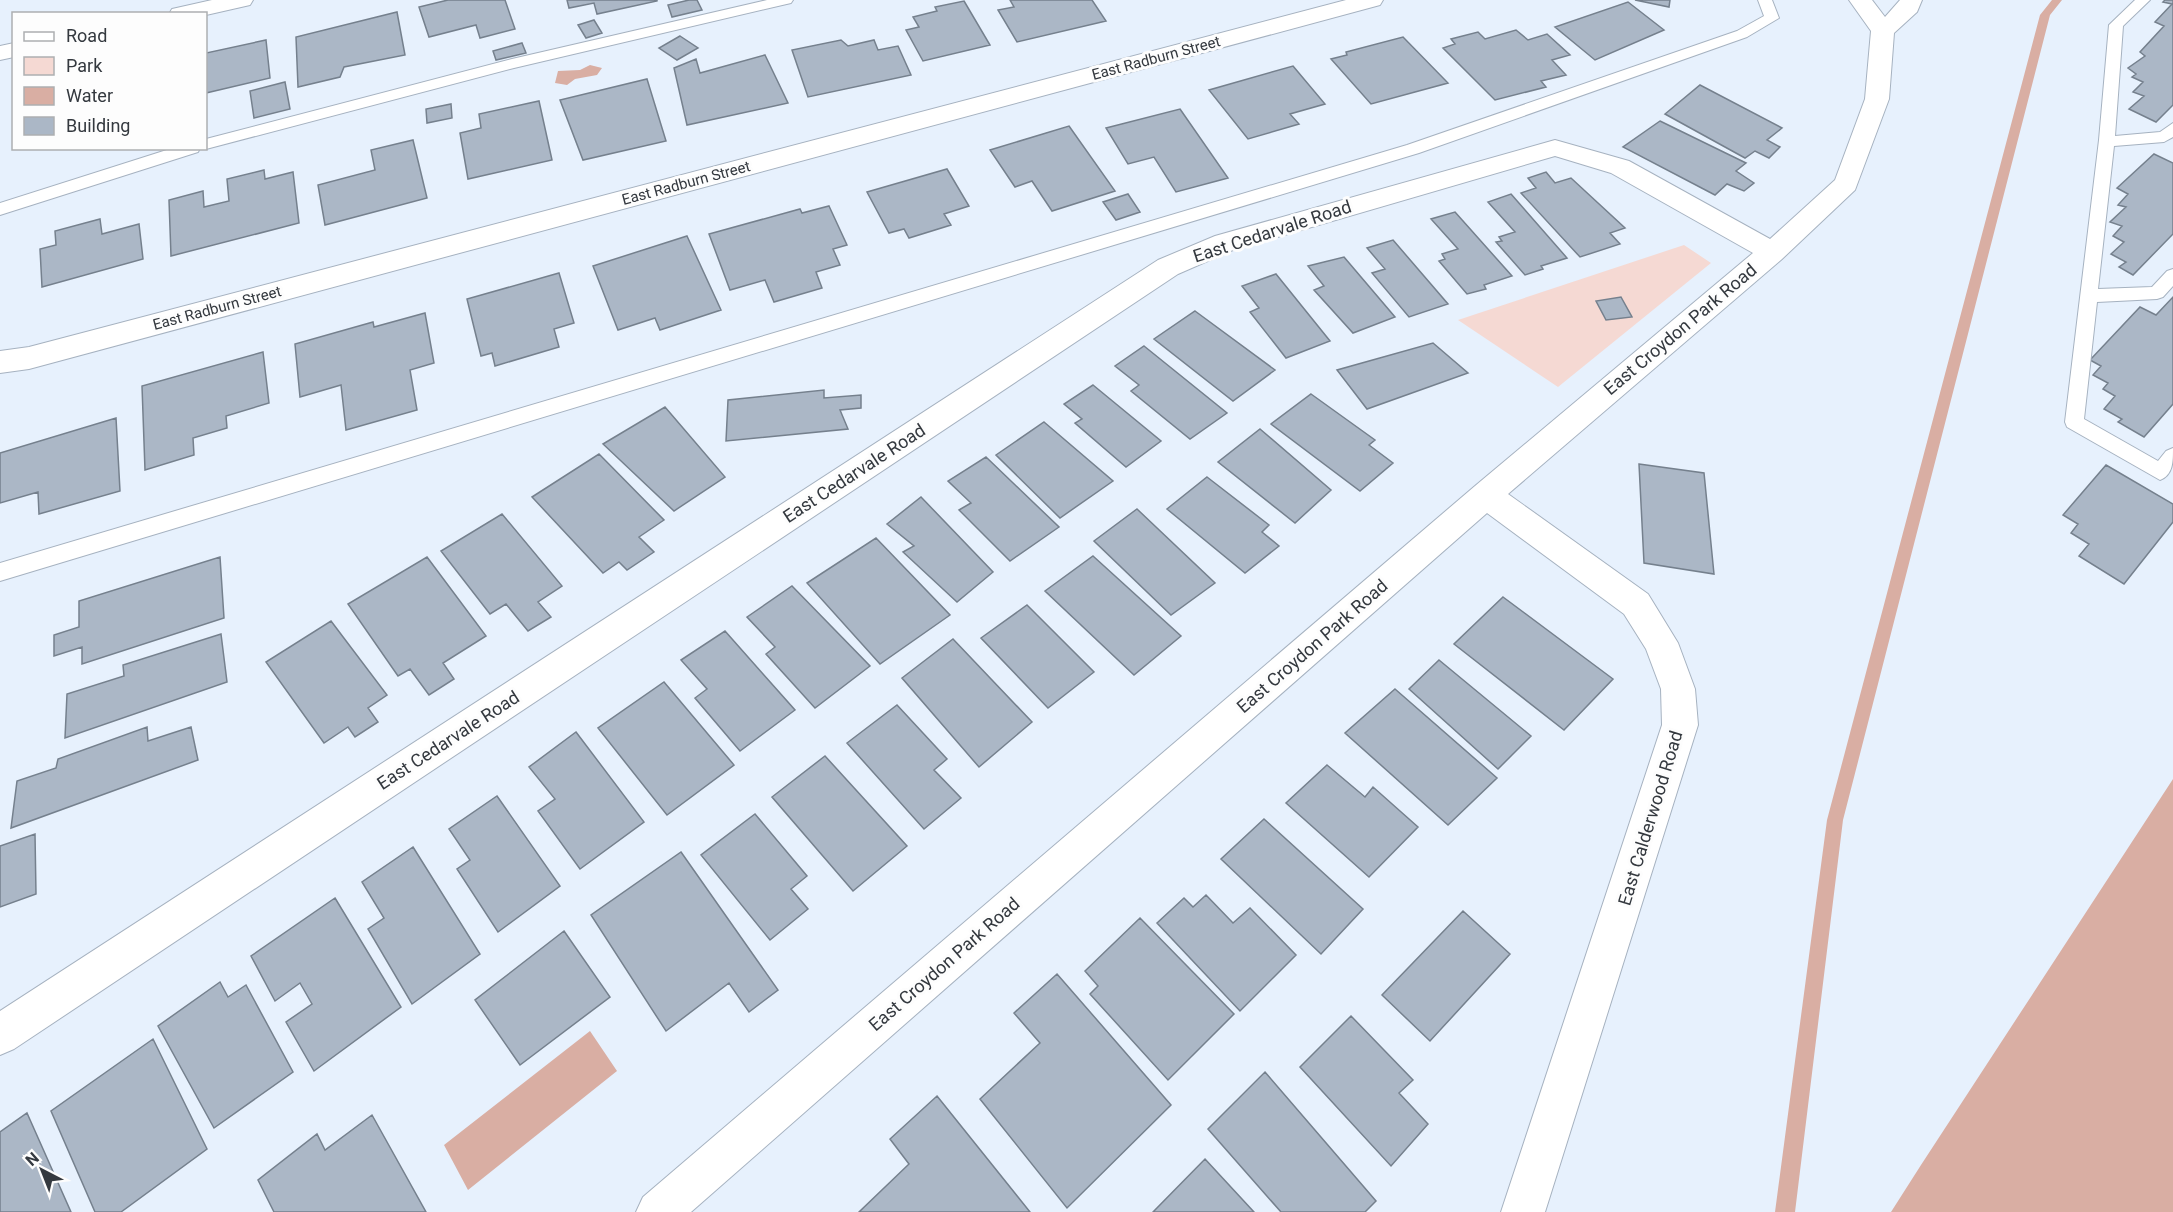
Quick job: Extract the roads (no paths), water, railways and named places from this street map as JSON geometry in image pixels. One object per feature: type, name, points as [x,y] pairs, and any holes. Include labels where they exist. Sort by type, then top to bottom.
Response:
[{"type":"street","points":[[189,12],[242,0]]},
{"type":"street","name":"East Radburn Street","points":[[0,362],[29,358],[1372,0]]},
{"type":"street","points":[[1860,0],[1883,31],[1909,7],[1911,0]]},
{"type":"street","name":"East Croydon Park Road","points":[[658,1212],[1486,495],[1772,252],[1846,184],[1877,99],[1883,31]]},
{"type":"street","name":"East Cedarvale Road","points":[[0,1035],[1168,267],[1224,243],[1517,157],[1555,148],[1620,167],[1772,252]]},
{"type":"street","name":"East Calderwood Road","points":[[1486,495],[1636,604],[1661,643],[1678,689],[1680,725],[1523,1212]]},
{"type":"lane","points":[[207,144],[512,64],[786,0]]},
{"type":"lane","points":[[0,572],[1413,149],[1742,34],[1772,18],[1765,0]]},
{"type":"lane","points":[[2143,0],[2116,25],[2106,142],[2074,422],[2160,472],[2173,456]]},
{"type":"lane","points":[[2106,142],[2164,136],[2173,128]]},
{"type":"lane","points":[[0,210],[186,150]]},
{"type":"lane","points":[[2088,296],[2157,293],[2173,275]]},
{"type":"water","points":[[590,65],[602,68],[597,75],[575,79],[567,85],[555,83],[558,71],[580,70]]},
{"type":"water","points":[[2173,779],[2173,1212],[1891,1212],[1921,1165]]},
{"type":"water","points":[[590,1031],[617,1071],[468,1190],[444,1145]]},
{"type":"waterway","points":[[1785,1212],[1835,820],[2045,15],[2057,0]]}]
